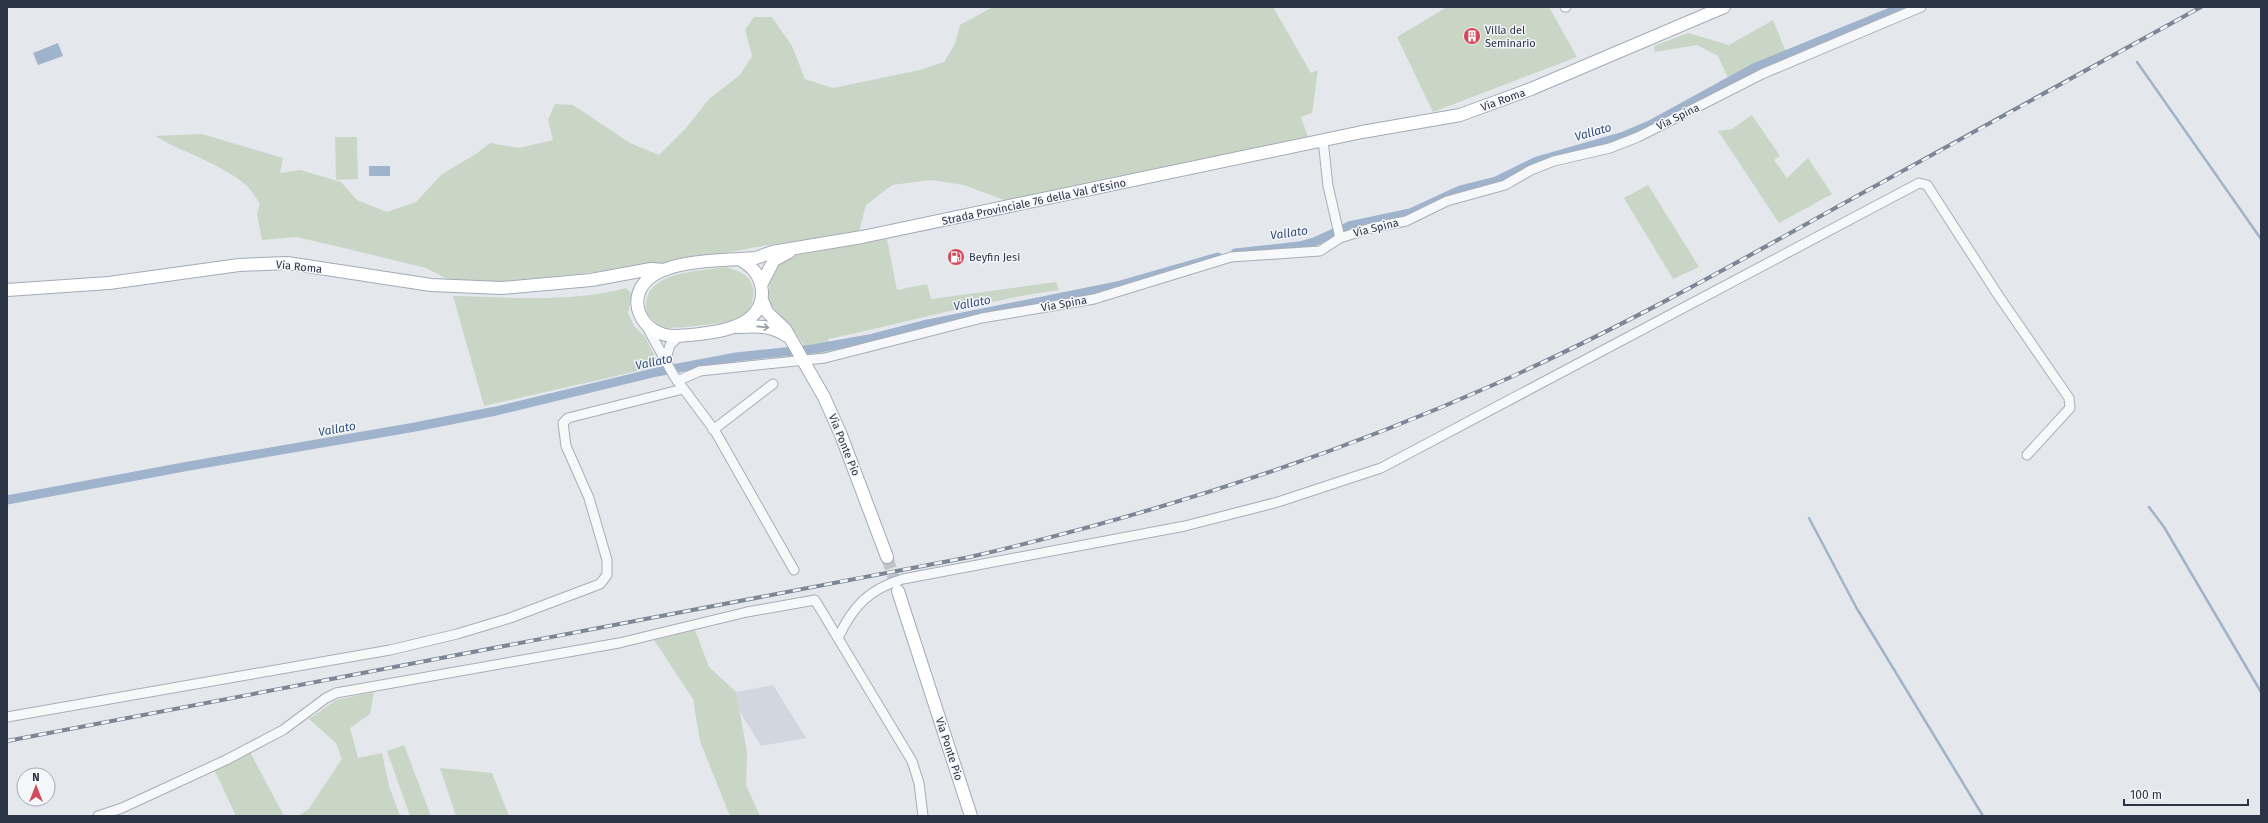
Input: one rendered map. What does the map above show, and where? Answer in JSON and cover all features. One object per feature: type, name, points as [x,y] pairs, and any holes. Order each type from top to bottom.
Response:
[{"type":"main road","name":"Via Roma","points":[[1270,152],[1323,140],[1460,115],[1531,89],[1724,7]]},
{"type":"main road","name":"Strada Provinciale 76 della Val d'Esino","points":[[591,280],[651,269],[664,270],[739,258],[756,258],[772,252],[862,237],[1270,152]]},
{"type":"main road","name":"Strada Provinciale 76 della Val d'Esino","points":[[761,285],[774,260],[797,248]]},
{"type":"main road","points":[[735,328],[756,313],[762,300],[761,285],[752,266],[739,258]]},
{"type":"main road","name":"Via Roma","points":[[7,290],[109,282],[239,265],[287,263],[431,285],[502,288],[591,280]]},
{"type":"main road","name":"Strada Provinciale 76 della Val d'Esino","points":[[640,292],[646,282],[664,270]]},
{"type":"main road","points":[[591,280],[629,281],[634,284],[640,292],[639,314],[647,327],[665,336],[679,336],[735,328],[767,327],[777,330],[791,340]]},
{"type":"main road","name":"Via Ponte Pio","points":[[762,300],[767,312],[778,322],[802,358],[841,435],[886,557]]},
{"type":"main road","name":"Via Ponte Pio","points":[[898,591],[971,816]]},
{"type":"street","name":"Via Spina","points":[[675,378],[700,370],[802,358],[825,358],[982,318],[1094,299],[1231,257],[1320,251],[1339,233],[1406,221],[1447,201],[1505,185],[1531,170],[1554,161],[1589,154],[1638,137],[1762,74],[1921,7]]},
{"type":"street","points":[[1323,140],[1328,186],[1339,233]]},
{"type":"street","points":[[838,638],[848,617],[867,596],[888,584],[903,579],[1185,526],[1278,502],[1381,468],[1919,183],[1927,185],[1998,295],[2068,398],[2070,408],[2027,455]]},
{"type":"street","points":[[647,327],[675,378],[714,430],[794,570]]},
{"type":"street","points":[[666,363],[670,345],[679,336]]},
{"type":"street","points":[[714,430],[773,384]]},
{"type":"street","points":[[7,717],[390,650],[457,634],[510,618],[600,584],[607,575],[607,560],[589,498],[566,446],[563,423],[568,418],[683,389]]},
{"type":"street","points":[[98,816],[122,808],[226,760],[283,730],[326,698],[345,691],[619,643],[747,612],[815,600],[912,761],[917,775],[923,816]]},
{"type":"shaded area","points":[[773,685],[806,738],[761,746],[739,710],[736,692]]},
{"type":"green space","points":[[993,7],[1273,7],[1311,73],[1318,70],[1312,113],[1301,117],[1308,137],[1009,202],[964,185],[931,180],[892,185],[866,205],[859,232],[768,245],[666,264],[515,281],[453,282],[426,268],[296,237],[262,240],[257,214],[260,204],[247,186],[213,164],[155,136],[202,134],[283,158],[280,173],[300,170],[341,182],[357,200],[387,212],[416,202],[442,174],[476,154],[490,143],[519,148],[553,140],[548,120],[555,104],[573,105],[630,143],[659,155],[686,128],[710,98],[740,75],[752,56],[745,30],[754,17],[772,17],[792,46],[805,79],[833,88],[920,70],[944,62],[955,44],[960,25]]},
{"type":"green space","points":[[1447,7],[1549,7],[1577,57],[1433,112],[1397,37]]},
{"type":"green space","points":[[1773,20],[1786,52],[1792,59],[1732,87],[1718,56],[1697,45],[1655,52],[1654,46],[1688,33],[1729,45]]},
{"type":"green space","points":[[1752,115],[1780,156],[1774,160],[1787,178],[1808,158],[1832,194],[1779,223],[1718,131],[1732,129]]},
{"type":"green space","points":[[335,137],[357,137],[358,179],[336,180]]},
{"type":"green space","points":[[1648,185],[1699,267],[1673,279],[1624,198]]},
{"type":"green space","points":[[887,239],[897,290],[927,284],[931,299],[1056,282],[1059,290],[972,306],[828,339],[832,353],[810,355],[791,326],[776,312],[768,301],[770,282],[775,266],[787,257]]},
{"type":"green space","points":[[725,267],[738,271],[746,276],[753,288],[751,306],[746,313],[738,319],[715,324],[668,328],[659,325],[647,314],[647,300],[651,289],[660,282],[672,276]]},
{"type":"green space","points":[[626,288],[632,294],[628,313],[634,326],[645,337],[660,366],[484,406],[453,296],[540,298],[584,296]]},
{"type":"green space","points":[[695,630],[709,667],[736,692],[747,752],[746,785],[760,816],[730,816],[700,741],[693,699],[654,640]]},
{"type":"green space","points":[[374,692],[370,714],[350,728],[358,758],[382,753],[389,786],[400,816],[297,816],[308,810],[342,759],[336,743],[309,719],[336,700]]},
{"type":"green space","points":[[404,745],[431,816],[410,816],[387,751]]},
{"type":"green space","points":[[250,752],[284,816],[236,816],[214,769]]},
{"type":"green space","points":[[440,768],[492,773],[509,816],[456,816]]},
{"type":"water","points":[[58,43],[63,56],[38,65],[33,53]]},
{"type":"water","points":[[369,166],[390,166],[390,176],[369,176]]},
{"type":"waterway","name":"Vallato","points":[[1235,253],[1299,246],[1314,242],[1349,226],[1410,213],[1460,190],[1496,181],[1537,161],[1624,136],[1650,125],[1754,68],[1903,7]]},
{"type":"waterway","points":[[2137,62],[2261,239]]},
{"type":"waterway","name":"Vallato","points":[[7,500],[189,466],[415,427],[496,411],[657,372],[736,357],[813,349],[869,339],[923,325],[1117,286],[1218,257]]},
{"type":"waterway","points":[[2149,507],[2164,527],[2261,692]]},
{"type":"waterway","points":[[1809,518],[1856,607],[1983,816]]},
{"type":"tunnel","points":[[887,557],[898,591]]},
{"type":"railway","points":[[7,741],[970,557],[1104,523],[1236,483],[1365,438],[1493,385],[1581,344],[1710,277],[2201,7]]},
{"type":"place","name":"Villa del Seminario","points":[[1472,36]]},
{"type":"place","name":"Beyfin Jesi","points":[[956,257]]}]
